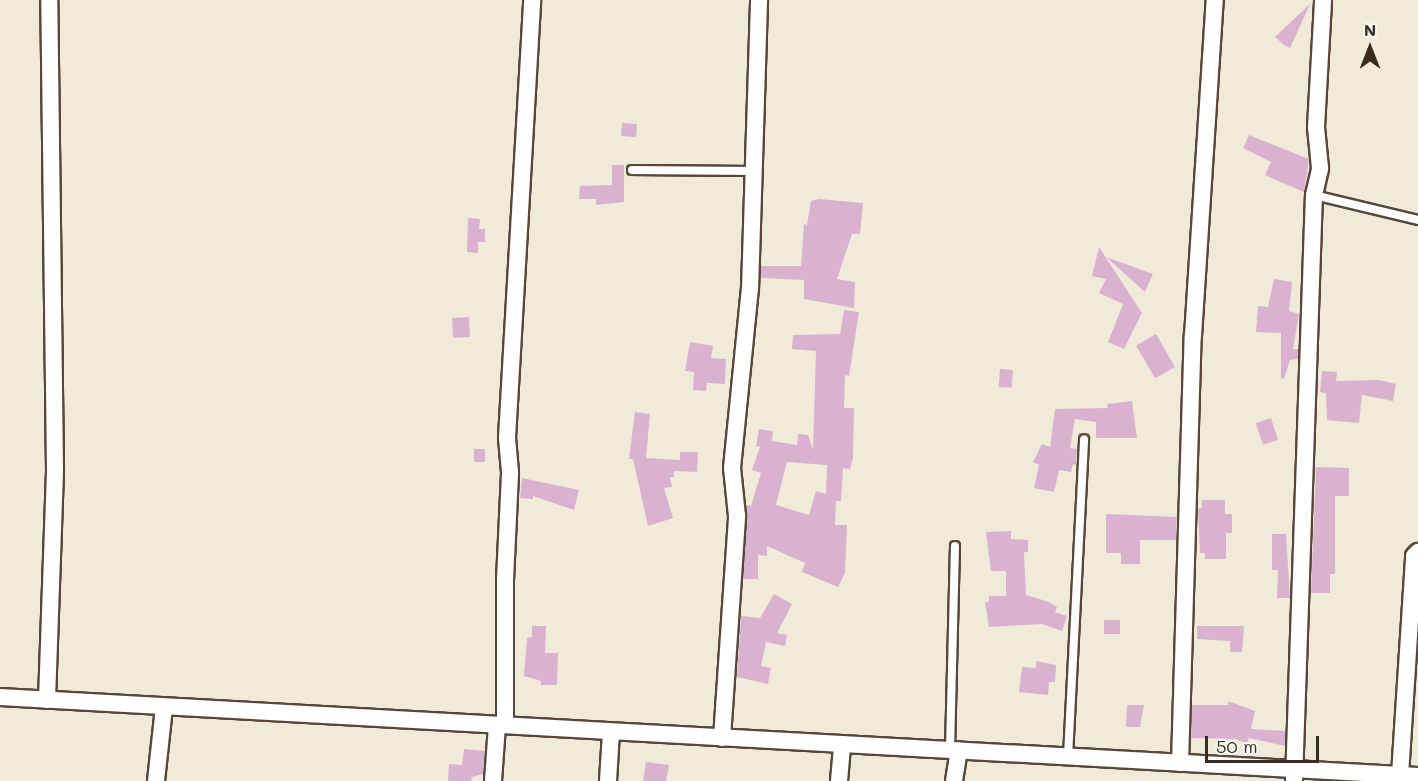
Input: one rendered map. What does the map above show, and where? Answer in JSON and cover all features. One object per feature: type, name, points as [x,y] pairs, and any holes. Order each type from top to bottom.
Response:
[{"type":"street","points":[[47,700],[55,469],[49,0]]},
{"type":"street","points":[[493,781],[501,725],[510,472],[507,438],[532,0]]},
{"type":"street","points":[[722,738],[737,516],[732,468],[750,289],[751,171],[759,0]]},
{"type":"street","points":[[1180,763],[1193,336],[1215,0]]},
{"type":"street","points":[[1295,775],[1314,195],[1320,168],[1316,127],[1323,0]]},
{"type":"street","points":[[0,697],[1180,763],[1295,775],[1407,777],[1414,556],[1418,552]]},
{"type":"street","points":[[156,781],[164,707]]},
{"type":"street","points":[[608,781],[611,732]]},
{"type":"street","points":[[839,781],[842,744]]},
{"type":"street","points":[[954,750],[954,781]]},
{"type":"lane","points":[[632,170],[751,171]]},
{"type":"lane","points":[[1314,195],[1418,220]]},
{"type":"lane","points":[[1068,757],[1084,439]]},
{"type":"lane","points":[[954,750],[955,546]]},
{"type":"building","points":[[1310,4],[1290,48],[1284,45],[1275,37]]},
{"type":"building","points":[[622,123],[637,124],[636,137],[621,136]]},
{"type":"building","points":[[1249,135],[1309,159],[1304,192],[1265,175],[1271,162],[1243,148]]},
{"type":"building","points":[[612,165],[624,165],[624,202],[596,205],[596,199],[579,199],[580,186],[612,185]]},
{"type":"building","points":[[819,199],[863,203],[860,234],[852,234],[837,279],[855,282],[854,308],[804,299],[804,280],[761,278],[761,266],[801,266],[804,224],[807,225],[811,201]]},
{"type":"building","points":[[468,218],[480,219],[479,229],[485,229],[485,242],[478,242],[478,253],[467,252]]},
{"type":"building","points":[[1099,247],[1142,313],[1124,349],[1108,342],[1123,304],[1099,293],[1106,279],[1092,276]]},
{"type":"building","points":[[1106,257],[1153,274],[1145,292]]},
{"type":"building","points":[[1274,279],[1292,282],[1289,311],[1299,314],[1293,349],[1298,349],[1298,359],[1290,360],[1284,379],[1281,378],[1281,333],[1256,332],[1258,306],[1268,307]]},
{"type":"building","points":[[844,310],[859,312],[849,376],[845,375],[844,408],[854,408],[853,458],[850,469],[843,468],[841,501],[836,501],[835,525],[847,525],[845,573],[838,587],[802,572],[805,563],[767,546],[767,556],[758,555],[758,579],[743,579],[746,505],[751,506],[761,473],[752,470],[760,447],[756,446],[759,429],[773,431],[772,441],[797,445],[798,434],[808,435],[813,449],[816,351],[792,349],[793,335],[840,334]],"holes":[[[787,462],[827,465],[826,494],[816,491],[809,515],[776,505]]]},
{"type":"building","points":[[469,317],[470,337],[453,338],[452,318]]},
{"type":"building","points":[[1156,334],[1175,367],[1155,378],[1136,346]]},
{"type":"building","points":[[690,342],[713,346],[711,358],[726,359],[725,384],[707,383],[706,391],[693,390],[694,372],[685,371]]},
{"type":"building","points":[[1000,369],[1013,370],[1012,388],[999,387]]},
{"type":"building","points":[[1322,371],[1337,372],[1336,381],[1379,380],[1396,384],[1393,401],[1362,395],[1359,423],[1327,420],[1326,393],[1320,392]]},
{"type":"building","points":[[1132,401],[1137,438],[1096,438],[1096,422],[1075,419],[1070,448],[1077,449],[1076,465],[1073,464],[1071,472],[1059,470],[1054,492],[1034,488],[1039,465],[1033,462],[1042,444],[1050,447],[1055,409],[1108,408],[1107,404]]},
{"type":"building","points":[[635,412],[650,414],[646,458],[680,460],[680,452],[698,452],[697,472],[674,471],[674,477],[670,477],[672,487],[664,488],[673,518],[648,526],[633,459],[629,459]]},
{"type":"building","points":[[1271,418],[1278,440],[1263,445],[1256,423]]},
{"type":"building","points":[[474,449],[485,449],[485,462],[474,462]]},
{"type":"building","points":[[1316,467],[1349,468],[1349,496],[1335,496],[1335,574],[1330,574],[1330,593],[1311,593]]},
{"type":"building","points":[[522,478],[579,490],[574,510],[533,496],[533,499],[520,498]]},
{"type":"building","points":[[1202,500],[1225,500],[1225,514],[1232,514],[1232,533],[1226,533],[1226,559],[1205,559],[1205,553],[1200,553],[1198,509],[1202,508]]},
{"type":"building","points":[[1106,514],[1177,517],[1176,540],[1140,540],[1140,564],[1121,564],[1121,553],[1106,553]]},
{"type":"building","points":[[1011,531],[1011,539],[1028,540],[1028,552],[1024,552],[1026,595],[1049,602],[1057,607],[1055,612],[1067,616],[1062,631],[1042,624],[989,627],[985,602],[989,602],[989,596],[1006,596],[1006,571],[991,571],[986,532]]},
{"type":"building","points":[[1272,534],[1286,534],[1290,598],[1277,598],[1278,570],[1272,570]]},
{"type":"building","points":[[774,594],[792,604],[777,633],[787,635],[785,646],[766,642],[761,666],[771,668],[768,684],[737,677],[741,616],[760,618]]},
{"type":"building","points":[[1104,620],[1120,620],[1120,634],[1104,634]]},
{"type":"building","points":[[532,626],[546,626],[545,653],[558,653],[557,685],[541,685],[541,681],[524,676],[527,638],[532,637]]},
{"type":"building","points":[[1197,626],[1244,626],[1242,652],[1230,652],[1230,641],[1197,639]]},
{"type":"building","points":[[1036,661],[1056,665],[1055,682],[1049,682],[1048,695],[1019,692],[1022,667],[1036,668]]},
{"type":"building","points":[[1228,701],[1255,711],[1251,729],[1285,731],[1285,746],[1249,738],[1247,744],[1236,739],[1191,738],[1192,705],[1228,705]]},
{"type":"building","points":[[1127,705],[1144,705],[1140,727],[1126,727]]},
{"type":"building","points":[[464,749],[485,751],[483,774],[472,777],[471,781],[448,781],[449,764],[462,765]]},
{"type":"building","points":[[646,762],[669,765],[666,781],[643,781]]}]
